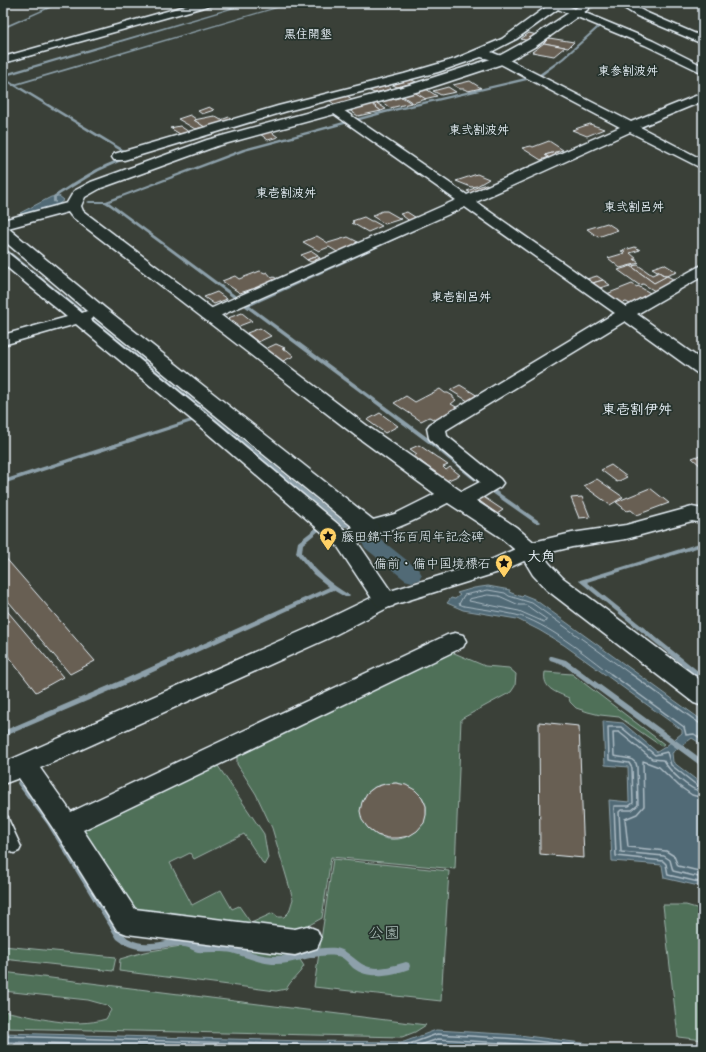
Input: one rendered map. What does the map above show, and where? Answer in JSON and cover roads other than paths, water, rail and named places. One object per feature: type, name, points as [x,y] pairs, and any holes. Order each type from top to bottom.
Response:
[{"type":"street","points":[[3,60],[207,3]]},
{"type":"street","points":[[621,3],[641,14],[703,41]]},
{"type":"street","points":[[3,225],[73,206],[79,194],[202,137],[316,106],[418,87],[488,55],[554,4],[580,11],[703,70]]},
{"type":"street","points":[[126,155],[202,137],[316,106],[430,69],[532,44],[580,11]]},
{"type":"street","points":[[488,55],[536,78],[703,165]]},
{"type":"street","points":[[209,315],[469,204],[703,97]]},
{"type":"street","points":[[316,106],[351,121],[703,369]]},
{"type":"street","points":[[73,206],[76,213],[363,432],[455,497],[508,532],[529,550],[541,569],[555,584],[703,696]]},
{"type":"street","points":[[3,232],[84,316],[331,530],[385,600]]},
{"type":"street","points":[[3,256],[369,528]]},
{"type":"street","points":[[331,530],[369,528],[402,519],[493,483],[438,438],[436,428],[628,316],[703,270]]},
{"type":"street","points":[[3,340],[84,316]]},
{"type":"street","points":[[308,939],[295,942],[127,922],[66,826],[13,769],[321,632],[354,614],[385,600],[489,568],[529,550],[572,540],[626,532],[699,511]]},
{"type":"street","points":[[66,826],[455,641]]},
{"type":"lane","points":[[3,821],[14,847]]},
{"type":"water","points":[[59,196],[64,200],[55,207],[24,216],[20,213],[51,197]]},
{"type":"water","points":[[488,586],[510,590],[509,592],[522,597],[524,595],[534,599],[703,721],[703,745],[692,738],[672,753],[673,762],[703,785],[703,887],[664,878],[662,865],[612,861],[609,800],[629,802],[628,767],[605,765],[603,721],[623,723],[657,752],[682,733],[682,730],[564,645],[539,630],[517,619],[463,610],[447,603],[451,598],[455,599],[460,595],[457,593]]},
{"type":"water","points":[[436,1030],[519,1035],[590,1044],[594,1049],[3,1049],[3,1033],[404,1042]]},
{"type":"waterway","points":[[3,28],[60,3]]},
{"type":"waterway","points":[[205,6],[215,3]]},
{"type":"waterway","points":[[14,85],[3,78],[5,75],[251,3]]},
{"type":"waterway","points":[[14,85],[293,3]]},
{"type":"waterway","points":[[506,44],[517,39],[556,11]]},
{"type":"waterway","points":[[106,202],[244,150],[385,112],[539,76],[563,58],[600,26]]},
{"type":"waterway","points":[[3,64],[112,32]]},
{"type":"waterway","points":[[14,85],[130,155]]},
{"type":"waterway","points":[[634,130],[671,114]]},
{"type":"waterway","points":[[55,202],[54,197],[80,180],[107,165],[126,158]]},
{"type":"waterway","points":[[89,202],[106,202]]},
{"type":"waterway","points":[[106,202],[247,306]]},
{"type":"waterway","points":[[247,306],[413,230]]},
{"type":"waterway","points":[[3,247],[346,526]]},
{"type":"waterway","points":[[247,306],[429,441],[473,477],[537,522]]},
{"type":"waterway","points":[[3,482],[190,421]]},
{"type":"waterway","points":[[323,525],[300,543],[299,553],[320,578],[347,596]]},
{"type":"waterway","points":[[372,543],[412,575]]},
{"type":"waterway","points":[[703,544],[582,581],[703,678]]},
{"type":"waterway","points":[[3,734],[129,680],[333,588]]},
{"type":"waterway","points":[[552,658],[564,662],[703,764]]},
{"type":"waterway","points":[[3,760],[5,764]]},
{"type":"waterway","points":[[20,783],[49,822],[120,936],[127,942],[142,946],[185,943],[198,948],[220,948],[233,950],[269,960],[336,952],[346,956],[359,967],[376,972],[406,966]]},
{"type":"tunnel","points":[[583,8],[591,3]]},
{"type":"place","name":"藤田錦干拓百周年記念碑","points":[[328,551]]},
{"type":"place","name":"備前・備中国境標石","points":[[504,578]]},
{"type":"district","name":"黒住開墾","points":[[308,34]]},
{"type":"district","name":"東参割波舛","points":[[628,71]]},
{"type":"district","name":"東弐割波舛","points":[[479,130]]},
{"type":"district","name":"東壱割波舛","points":[[286,193]]},
{"type":"district","name":"東弐割呂舛","points":[[634,207]]},
{"type":"district","name":"東壱割呂舛","points":[[461,297]]},
{"type":"district","name":"東壱割伊舛","points":[[637,409]]},
{"type":"district","name":"大角","points":[[541,556]]},
{"type":"park label","name":"公園","points":[[384,932]]}]
